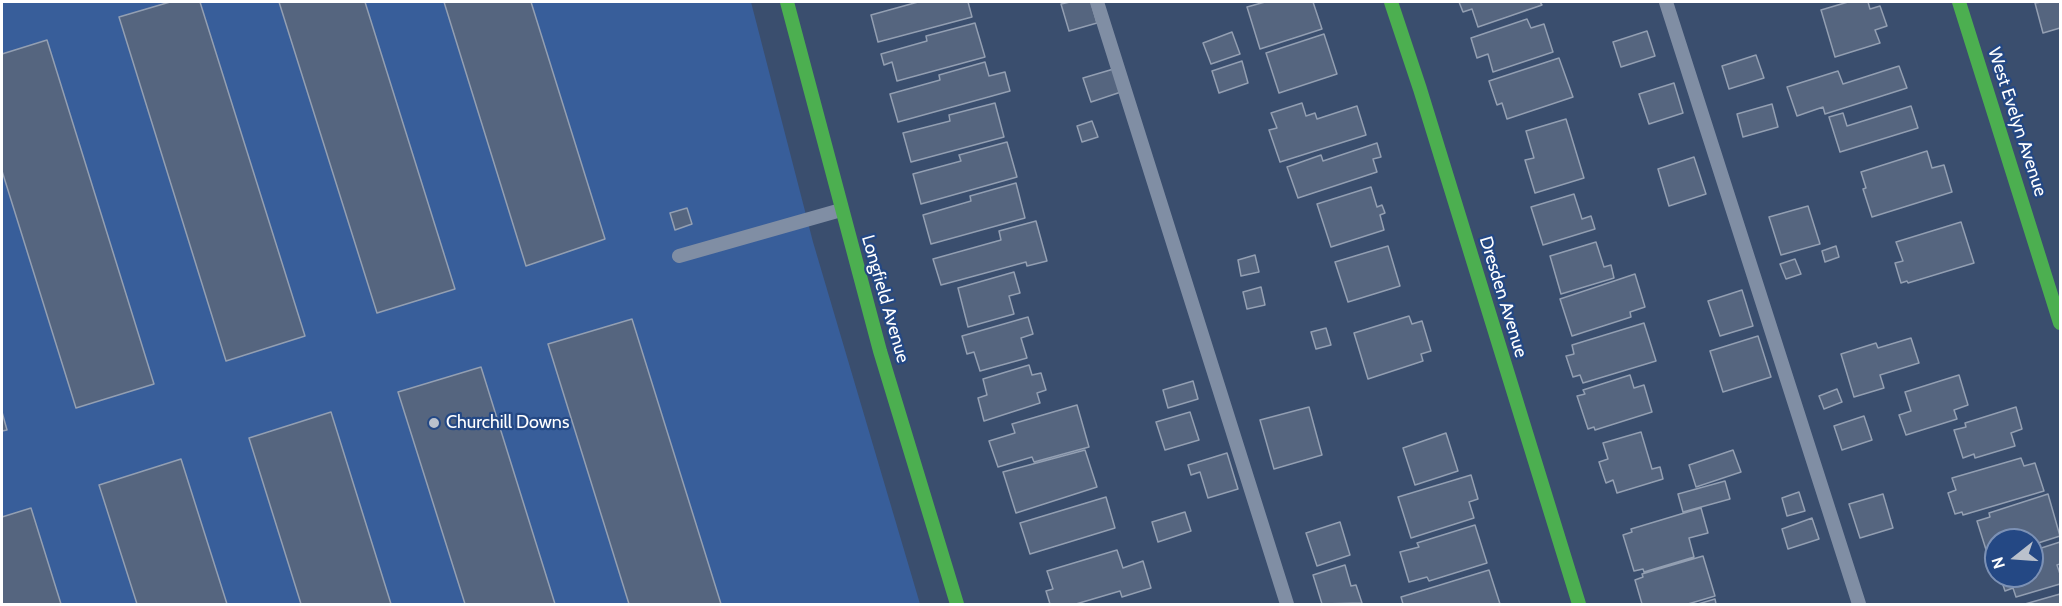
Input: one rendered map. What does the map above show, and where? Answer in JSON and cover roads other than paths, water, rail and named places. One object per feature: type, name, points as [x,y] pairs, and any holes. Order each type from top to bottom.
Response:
[{"type":"street","name":"Longfield Avenue","points":[[787,2],[880,351],[957,604]]},
{"type":"street","name":"Dresden Avenue","points":[[1391,2],[1579,604]]},
{"type":"street","name":"West Evelyn Avenue","points":[[1959,2],[2061,323]]},
{"type":"lane","points":[[1097,2],[1287,604]]},
{"type":"lane","points":[[1666,2],[1860,604]]},
{"type":"lane","points":[[679,256],[841,210]]},
{"type":"place","name":"Churchill Downs","points":[[434,423]]}]
